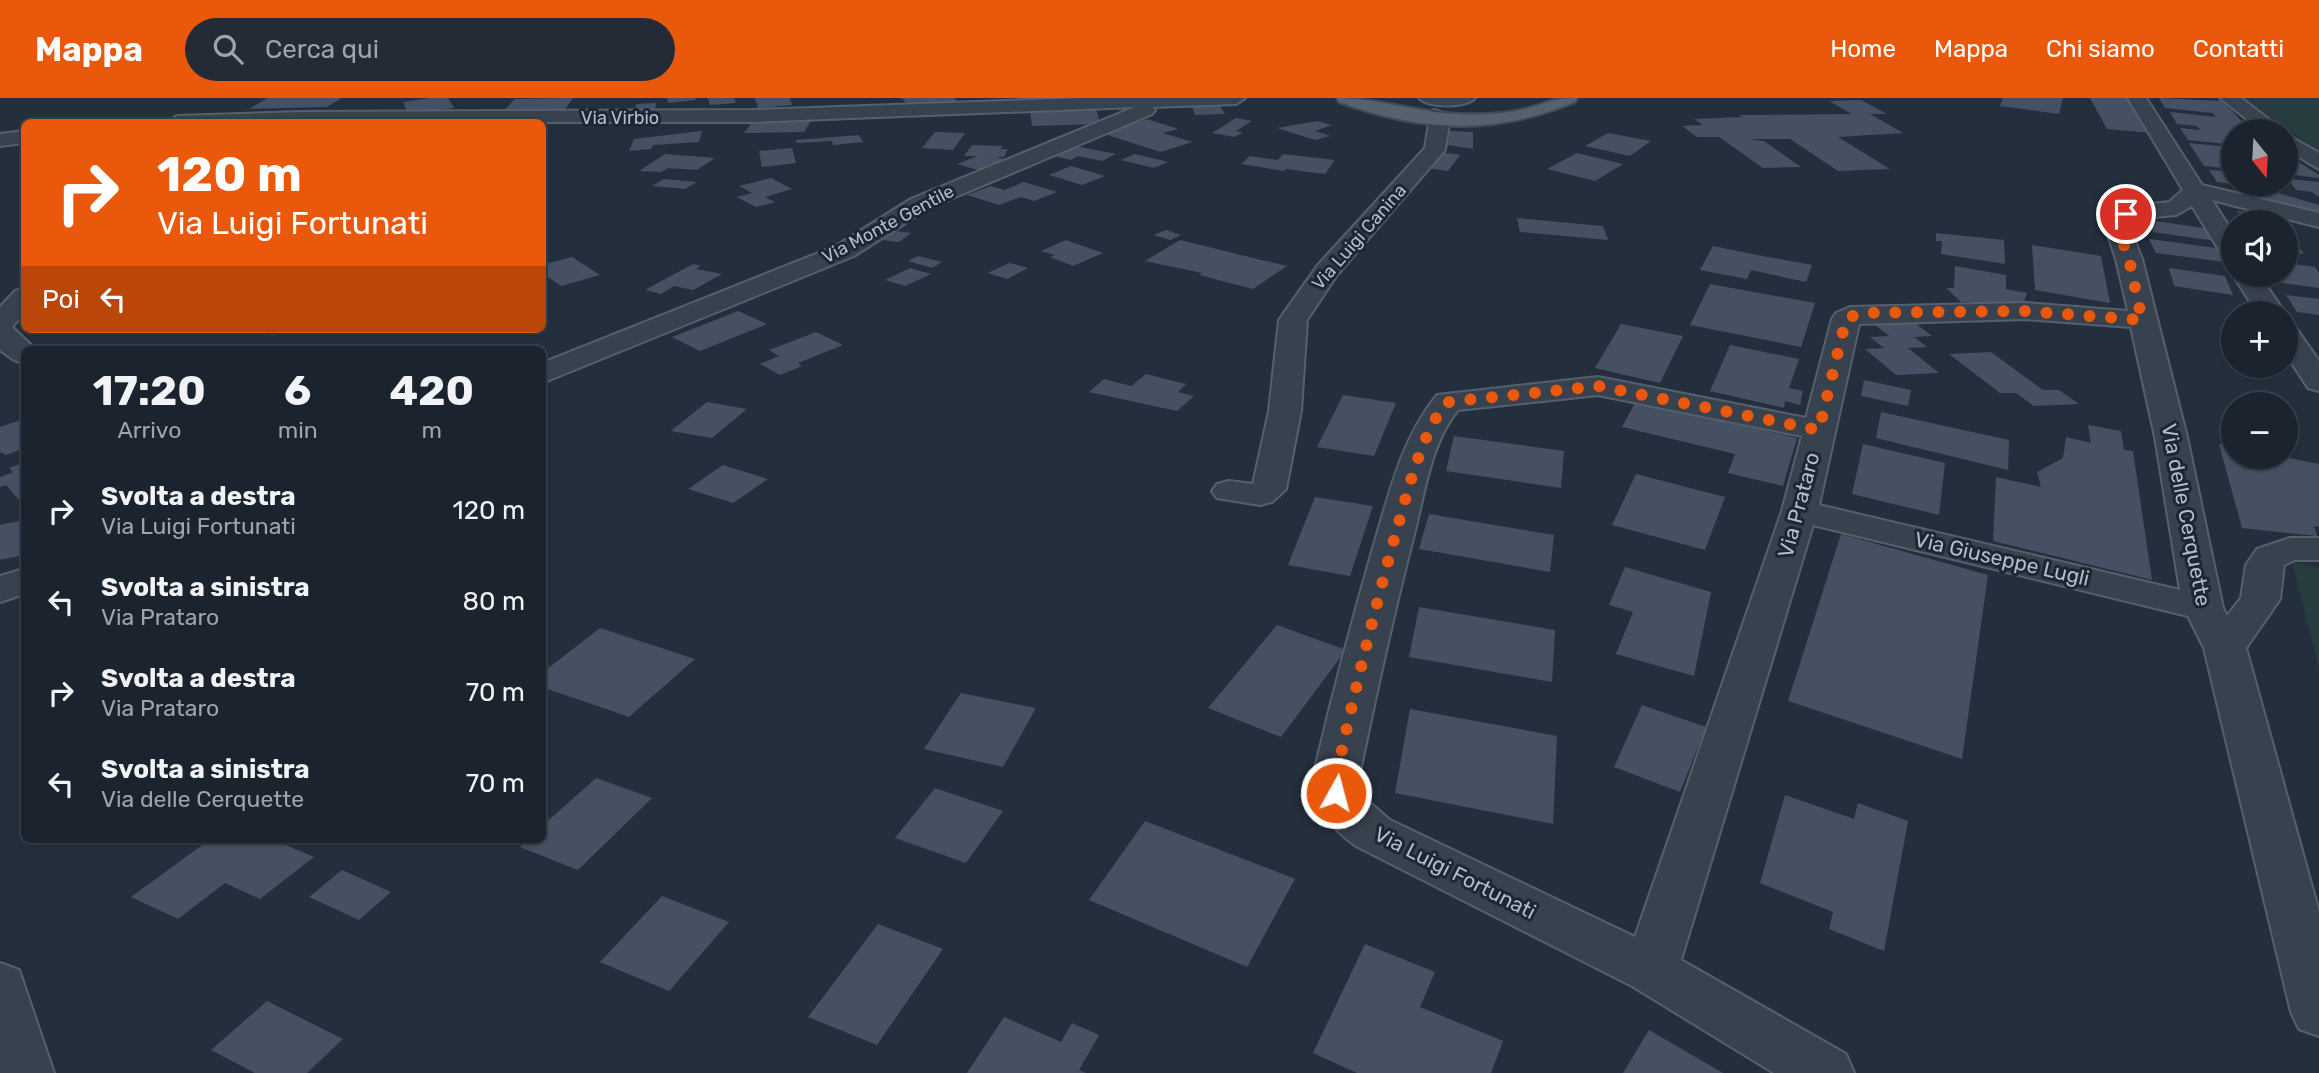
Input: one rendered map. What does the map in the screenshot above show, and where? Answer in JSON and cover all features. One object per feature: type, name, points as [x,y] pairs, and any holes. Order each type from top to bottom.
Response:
[{"type":"main road","points":[[1347,98],[1388,111],[1431,107],[1510,117],[1536,111],[1568,98]]},
{"type":"street","name":"Via Virbio","points":[[269,119],[742,116],[1094,101],[1155,103],[1236,98]]},
{"type":"street","points":[[1431,107],[1466,98]]},
{"type":"street","points":[[2137,98],[2221,233]]},
{"type":"street","points":[[2229,98],[2258,119]]},
{"type":"street","name":"Via Monte Gentile","points":[[546,372],[845,251],[919,204],[1078,140],[1138,114],[1155,103]]},
{"type":"street","name":"Via Luigi Canina","points":[[1229,491],[1260,495],[1269,489],[1285,411],[1293,320],[1327,270],[1407,183],[1418,165],[1435,150],[1439,123],[1431,107]]},
{"type":"street","points":[[0,140],[21,137]]},
{"type":"street","points":[[2298,148],[2319,163]]},
{"type":"street","points":[[2196,191],[2232,197],[2319,220]]},
{"type":"street","name":"Via delle Cerquette","points":[[2196,191],[2176,208],[2126,214],[2116,223],[2129,259],[2214,628],[2319,1013]]},
{"type":"street","points":[[0,324],[21,300]]},
{"type":"street","name":"Via Prataro","points":[[1651,970],[1800,511],[1846,319],[1860,313],[2025,311],[2142,320]]},
{"type":"street","points":[[0,331],[21,351]]},
{"type":"street","points":[[2298,351],[2319,382]]},
{"type":"street","name":"Via Luigi Fortunati","points":[[1651,970],[1373,833],[1355,820],[1336,793],[1336,777],[1367,635],[1411,478],[1439,411],[1448,402],[1598,386],[1819,430]]},
{"type":"street","name":"Via Giuseppe Lugli","points":[[1800,511],[2214,628]]},
{"type":"street","points":[[2214,628],[2260,599],[2265,565],[2270,557],[2290,549],[2319,549]]},
{"type":"street","points":[[0,590],[21,581]]},
{"type":"street","points":[[1651,970],[1825,1073]]},
{"type":"street","points":[[0,988],[25,1073]]},
{"type":"green space","points":[[2244,98],[2319,98],[2319,152],[2298,137],[2298,119],[2273,119]]},
{"type":"green space","points":[[2292,562],[2319,568],[2319,669]]},
{"type":"building","points":[[268,98],[342,98],[327,107],[249,109]]},
{"type":"building","points":[[448,98],[454,108],[408,114],[403,102]]},
{"type":"building","points":[[573,98],[563,112],[501,114],[515,99]]},
{"type":"building","points":[[667,98],[695,98],[696,100],[668,103]]},
{"type":"building","points":[[708,98],[734,98],[736,103],[710,105]]},
{"type":"building","points":[[755,98],[790,98],[792,105],[758,108]]},
{"type":"building","points":[[902,98],[954,98],[958,102],[910,108]]},
{"type":"building","points":[[2003,98],[2063,98],[2059,114],[2000,106]]},
{"type":"building","points":[[2090,98],[2130,98],[2152,133],[2107,129]]},
{"type":"building","points":[[2159,98],[2221,101],[2240,119],[2221,119],[2221,143],[2188,140],[2180,128],[2200,130],[2197,126],[2177,124],[2170,112],[2216,117],[2213,113],[2165,108]]},
{"type":"building","points":[[1861,100],[1887,114],[1870,114],[1903,133],[1838,137],[1890,169],[1838,171],[1790,139],[1747,139],[1764,141],[1801,167],[1763,168],[1719,137],[1697,137],[1682,126],[1703,125],[1694,119],[1743,117],[1739,115],[1852,114],[1829,101]]},
{"type":"building","points":[[656,103],[655,113],[635,115],[636,104]]},
{"type":"building","points":[[1192,106],[1220,106],[1225,114],[1195,115]]},
{"type":"building","points":[[1096,108],[1100,124],[1032,126],[1030,110]]},
{"type":"building","points":[[1236,118],[1252,121],[1236,131],[1243,132],[1235,137],[1212,133]]},
{"type":"building","points":[[812,119],[804,132],[744,133],[754,120]]},
{"type":"building","points":[[1147,119],[1178,129],[1163,133],[1192,142],[1161,152],[1101,133]]},
{"type":"building","points":[[1317,121],[1332,125],[1315,131],[1330,136],[1315,140],[1277,128]]},
{"type":"building","points":[[702,131],[699,142],[653,145],[651,149],[629,151],[634,139]]},
{"type":"building","points":[[1449,131],[1473,132],[1473,149],[1448,145]]},
{"type":"building","points":[[935,132],[965,133],[953,150],[922,148]]},
{"type":"building","points":[[1608,133],[1651,141],[1630,156],[1585,146]]},
{"type":"building","points":[[859,135],[863,142],[833,145],[832,141],[797,143],[796,140]]},
{"type":"building","points":[[2189,143],[2221,146],[2221,168],[2204,166]]},
{"type":"building","points":[[972,145],[1003,146],[1000,149],[1008,149],[1004,157],[995,157],[1005,159],[978,170],[957,164],[978,156],[964,156]]},
{"type":"building","points":[[1075,146],[1116,154],[1102,161],[1078,156],[1071,160],[1054,156]]},
{"type":"building","points":[[792,148],[796,163],[762,167],[759,151]]},
{"type":"building","points":[[1440,152],[1460,155],[1448,171],[1427,168]]},
{"type":"building","points":[[1577,153],[1623,164],[1595,181],[1547,169]]},
{"type":"building","points":[[665,154],[715,158],[697,170],[668,168],[661,172],[639,171]]},
{"type":"building","points":[[1135,154],[1168,162],[1154,168],[1121,160]]},
{"type":"building","points":[[1283,154],[1335,160],[1325,174],[1242,164],[1249,156],[1278,160]]},
{"type":"building","points":[[2298,162],[2319,175],[2319,178],[2298,175]]},
{"type":"building","points":[[1071,166],[1105,176],[1082,185],[1049,175]]},
{"type":"building","points":[[2209,170],[2221,171],[2221,182],[2217,182]]},
{"type":"building","points":[[771,178],[792,189],[765,197],[775,202],[756,207],[737,197],[752,193],[739,186]]},
{"type":"building","points":[[664,179],[697,182],[685,189],[652,186]]},
{"type":"building","points":[[2298,180],[2319,182],[2319,197],[2312,192],[2298,190]]},
{"type":"building","points":[[1024,182],[1057,192],[1034,201],[1021,197],[999,205],[967,195],[991,186],[1004,190]]},
{"type":"building","points":[[2249,196],[2289,196],[2319,205],[2319,216]]},
{"type":"building","points":[[1517,218],[1603,226],[1608,240],[1520,232]]},
{"type":"building","points":[[2148,220],[2210,229],[2216,241],[2153,232]]},
{"type":"building","points":[[1166,230],[1181,235],[1170,240],[1154,235]]},
{"type":"building","points":[[895,231],[911,233],[899,242],[883,240]]},
{"type":"building","points":[[1936,233],[2004,240],[2005,264],[1941,254],[1942,241],[1936,241]]},
{"type":"building","points":[[2149,239],[2216,248],[2221,261],[2156,253]]},
{"type":"building","points":[[1066,240],[1103,253],[1073,266],[1050,257],[1055,255],[1041,251]]},
{"type":"building","points":[[1180,240],[1287,266],[1253,289],[1199,275],[1202,273],[1145,261]]},
{"type":"building","points":[[2032,245],[2101,256],[2110,303],[2035,290]]},
{"type":"building","points":[[1713,246],[1812,265],[1806,282],[1751,270],[1747,279],[1700,270]]},
{"type":"building","points":[[918,256],[942,262],[932,268],[908,261]]},
{"type":"building","points":[[572,257],[600,275],[561,286],[546,276],[546,264]]},
{"type":"building","points":[[1009,263],[1028,268],[1007,279],[988,273]]},
{"type":"building","points":[[693,264],[701,266],[696,269],[722,274],[693,290],[674,286],[661,294],[645,290]]},
{"type":"building","points":[[2298,265],[2315,267],[2319,273],[2319,288],[2298,285]]},
{"type":"building","points":[[1955,266],[2006,275],[2006,289],[2027,293],[2024,302],[1961,302],[1946,288],[1954,288]]},
{"type":"building","points":[[910,268],[931,274],[905,286],[885,280]]},
{"type":"building","points":[[2169,268],[2221,275],[2221,287],[2230,287],[2233,295],[2174,286]]},
{"type":"building","points":[[1710,284],[1815,303],[1801,347],[1690,325]]},
{"type":"building","points":[[2286,295],[2319,299],[2319,315],[2298,312],[2298,301],[2290,301]]},
{"type":"building","points":[[738,311],[767,324],[700,351],[672,337]]},
{"type":"building","points":[[1915,323],[1932,336],[1914,337],[1927,347],[1908,348],[1939,373],[1896,375],[1865,349],[1884,348],[1870,337],[1889,336],[1875,325]]},
{"type":"building","points":[[1621,324],[1683,336],[1660,383],[1595,368]]},
{"type":"building","points":[[816,332],[843,345],[798,363],[802,366],[780,375],[760,364],[779,356],[769,350]]},
{"type":"building","points":[[1730,345],[1799,359],[1789,388],[1803,391],[1800,405],[1785,401],[1784,408],[1710,391]]},
{"type":"building","points":[[1991,352],[2043,390],[2059,390],[2079,404],[2034,406],[2016,393],[2000,393],[1949,354]]},
{"type":"building","points":[[1146,374],[1186,384],[1178,392],[1194,396],[1177,411],[1089,392],[1104,379],[1131,386]]},
{"type":"building","points":[[1864,380],[1911,390],[1908,406],[1861,396]]},
{"type":"building","points":[[1343,395],[1396,403],[1374,456],[1317,447]]},
{"type":"building","points":[[1636,401],[1797,438],[1783,486],[1728,473],[1735,454],[1622,427]]},
{"type":"building","points":[[707,402],[747,409],[712,438],[671,431]]},
{"type":"building","points":[[1881,412],[2009,440],[2008,470],[1876,438]]},
{"type":"building","points":[[21,420],[21,449],[6,455],[0,452],[0,427]]},
{"type":"building","points":[[2088,425],[2121,431],[2124,450],[2133,451],[2152,580],[1993,541],[1996,477],[2041,487],[2037,472],[2063,458],[2066,437],[2091,443]]},
{"type":"building","points":[[1454,436],[1564,451],[1561,488],[1446,471]]},
{"type":"building","points":[[1863,444],[1945,463],[1939,515],[1852,494]]},
{"type":"building","points":[[2298,460],[2319,464],[2319,527],[2314,526],[2317,536],[2242,528],[2226,469],[2298,469]]},
{"type":"building","points":[[21,464],[19,500],[6,485],[0,487],[0,477],[13,472],[9,468]]},
{"type":"building","points":[[723,465],[768,479],[733,503],[688,489]]},
{"type":"building","points":[[1636,474],[1725,497],[1705,550],[1612,525]]},
{"type":"building","points":[[1315,497],[1373,506],[1350,576],[1288,565]]},
{"type":"building","points":[[1429,514],[1554,535],[1550,572],[1419,549]]},
{"type":"building","points":[[21,521],[21,556],[0,560],[0,525]]},
{"type":"building","points":[[1841,534],[1988,575],[1962,759],[1788,701]]},
{"type":"building","points":[[1625,567],[1711,592],[1694,676],[1616,654],[1633,612],[1609,605]]},
{"type":"building","points":[[1419,607],[1555,630],[1552,682],[1409,657]]},
{"type":"building","points":[[1277,625],[1346,650],[1281,737],[1208,708]]},
{"type":"building","points":[[600,628],[695,659],[629,717],[546,688],[546,670]]},
{"type":"building","points":[[961,693],[1036,708],[1003,767],[924,749]]},
{"type":"building","points":[[1642,705],[1706,727],[1680,792],[1614,767]]},
{"type":"building","points":[[1410,709],[1557,736],[1553,824],[1395,793]]},
{"type":"building","points":[[596,778],[652,798],[578,870],[520,847],[525,843],[546,843],[546,822]]},
{"type":"building","points":[[935,788],[1003,811],[966,863],[895,838]]},
{"type":"building","points":[[1785,795],[1854,819],[1858,803],[1908,821],[1884,951],[1829,929],[1833,912],[1760,883]]},
{"type":"building","points":[[1145,821],[1295,879],[1247,967],[1089,900]]},
{"type":"building","points":[[205,843],[281,843],[314,857],[260,899],[225,883],[178,919],[131,897]]},
{"type":"building","points":[[342,870],[391,892],[359,920],[309,897]]},
{"type":"building","points":[[662,896],[729,922],[669,991],[600,962]]},
{"type":"building","points":[[878,924],[943,949],[877,1045],[808,1017]]},
{"type":"building","points":[[1365,944],[1435,972],[1420,1007],[1503,1041],[1491,1073],[1357,1073],[1313,1053]]},
{"type":"building","points":[[267,1001],[343,1039],[307,1073],[255,1073],[211,1050]]},
{"type":"building","points":[[1004,1017],[1061,1042],[1072,1023],[1099,1035],[1079,1070],[1086,1073],[967,1073]]},
{"type":"building","points":[[1649,1030],[1723,1073],[1623,1073]]},
{"type":"route","points":[[1336,793],[1336,777],[1367,635],[1411,478],[1439,411],[1448,402],[1598,386],[1819,430],[1846,319],[1860,313],[2025,311],[2142,320],[2129,259],[2116,223],[2126,214]]}]
